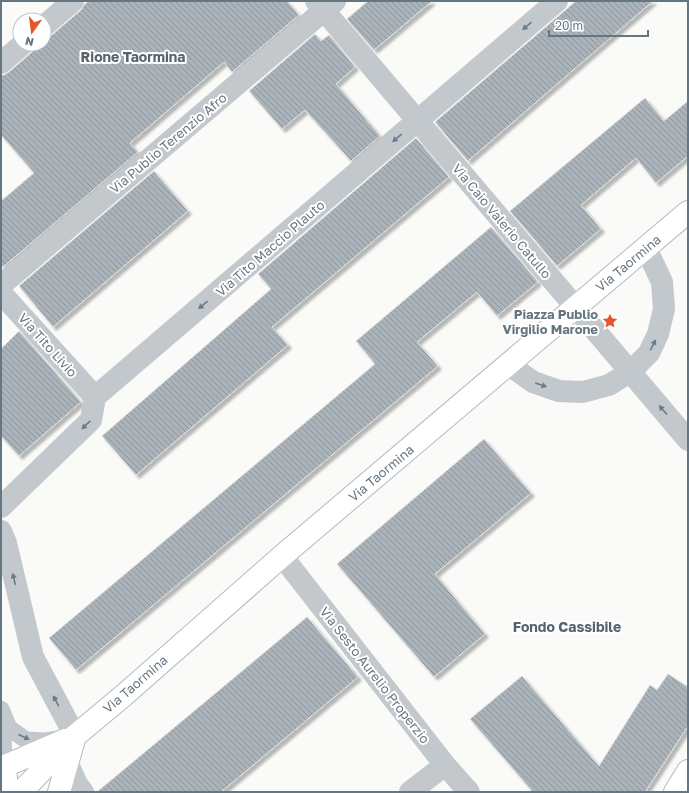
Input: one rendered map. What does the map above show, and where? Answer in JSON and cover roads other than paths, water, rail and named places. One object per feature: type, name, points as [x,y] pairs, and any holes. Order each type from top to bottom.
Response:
[{"type":"main road","name":"Via Taormina","points":[[75,736],[123,696],[282,556],[688,212]]},
{"type":"main road","points":[[59,792],[75,736]]},
{"type":"main road","points":[[7,792],[3,768],[75,736]]},
{"type":"main road","points":[[21,792],[75,736]]},
{"type":"main road","points":[[675,792],[688,771]]},
{"type":"street","points":[[52,19],[73,1]]},
{"type":"street","name":"Via Tito Maccio Plauto","points":[[95,397],[557,1]]},
{"type":"street","name":"Via Caio Valerio Catullo","points":[[325,4],[417,121],[688,440]]},
{"type":"street","name":"Via Publio Terenzio Afro","points":[[1,285],[325,4]]},
{"type":"street","points":[[1,63],[14,52]]},
{"type":"street","points":[[508,364],[534,382],[559,391],[583,392],[609,385],[630,372],[649,353],[658,334],[664,309],[662,282],[646,248]]},
{"type":"street","name":"Via Tito Livio","points":[[1,293],[95,397]]},
{"type":"street","points":[[1,507],[91,420],[95,397]]},
{"type":"street","points":[[1,531],[6,543],[33,657],[75,736]]},
{"type":"street","name":"Via Sesto Aurelio Properzio","points":[[282,556],[445,765],[468,792]]},
{"type":"street","points":[[67,762],[77,784],[83,792]]},
{"type":"street","points":[[410,792],[445,765]]},
{"type":"lane","points":[[1,709],[9,728],[26,740],[46,741],[75,736]]},
{"type":"lane","points":[[1,715],[3,768]]},
{"type":"place","name":"Piazza Publio Virgilio Marone","points":[[610,321]]},
{"type":"district","name":"Rione Taormina","points":[[133,56]]},
{"type":"district","name":"Fondo Cassibile","points":[[567,626]]}]
